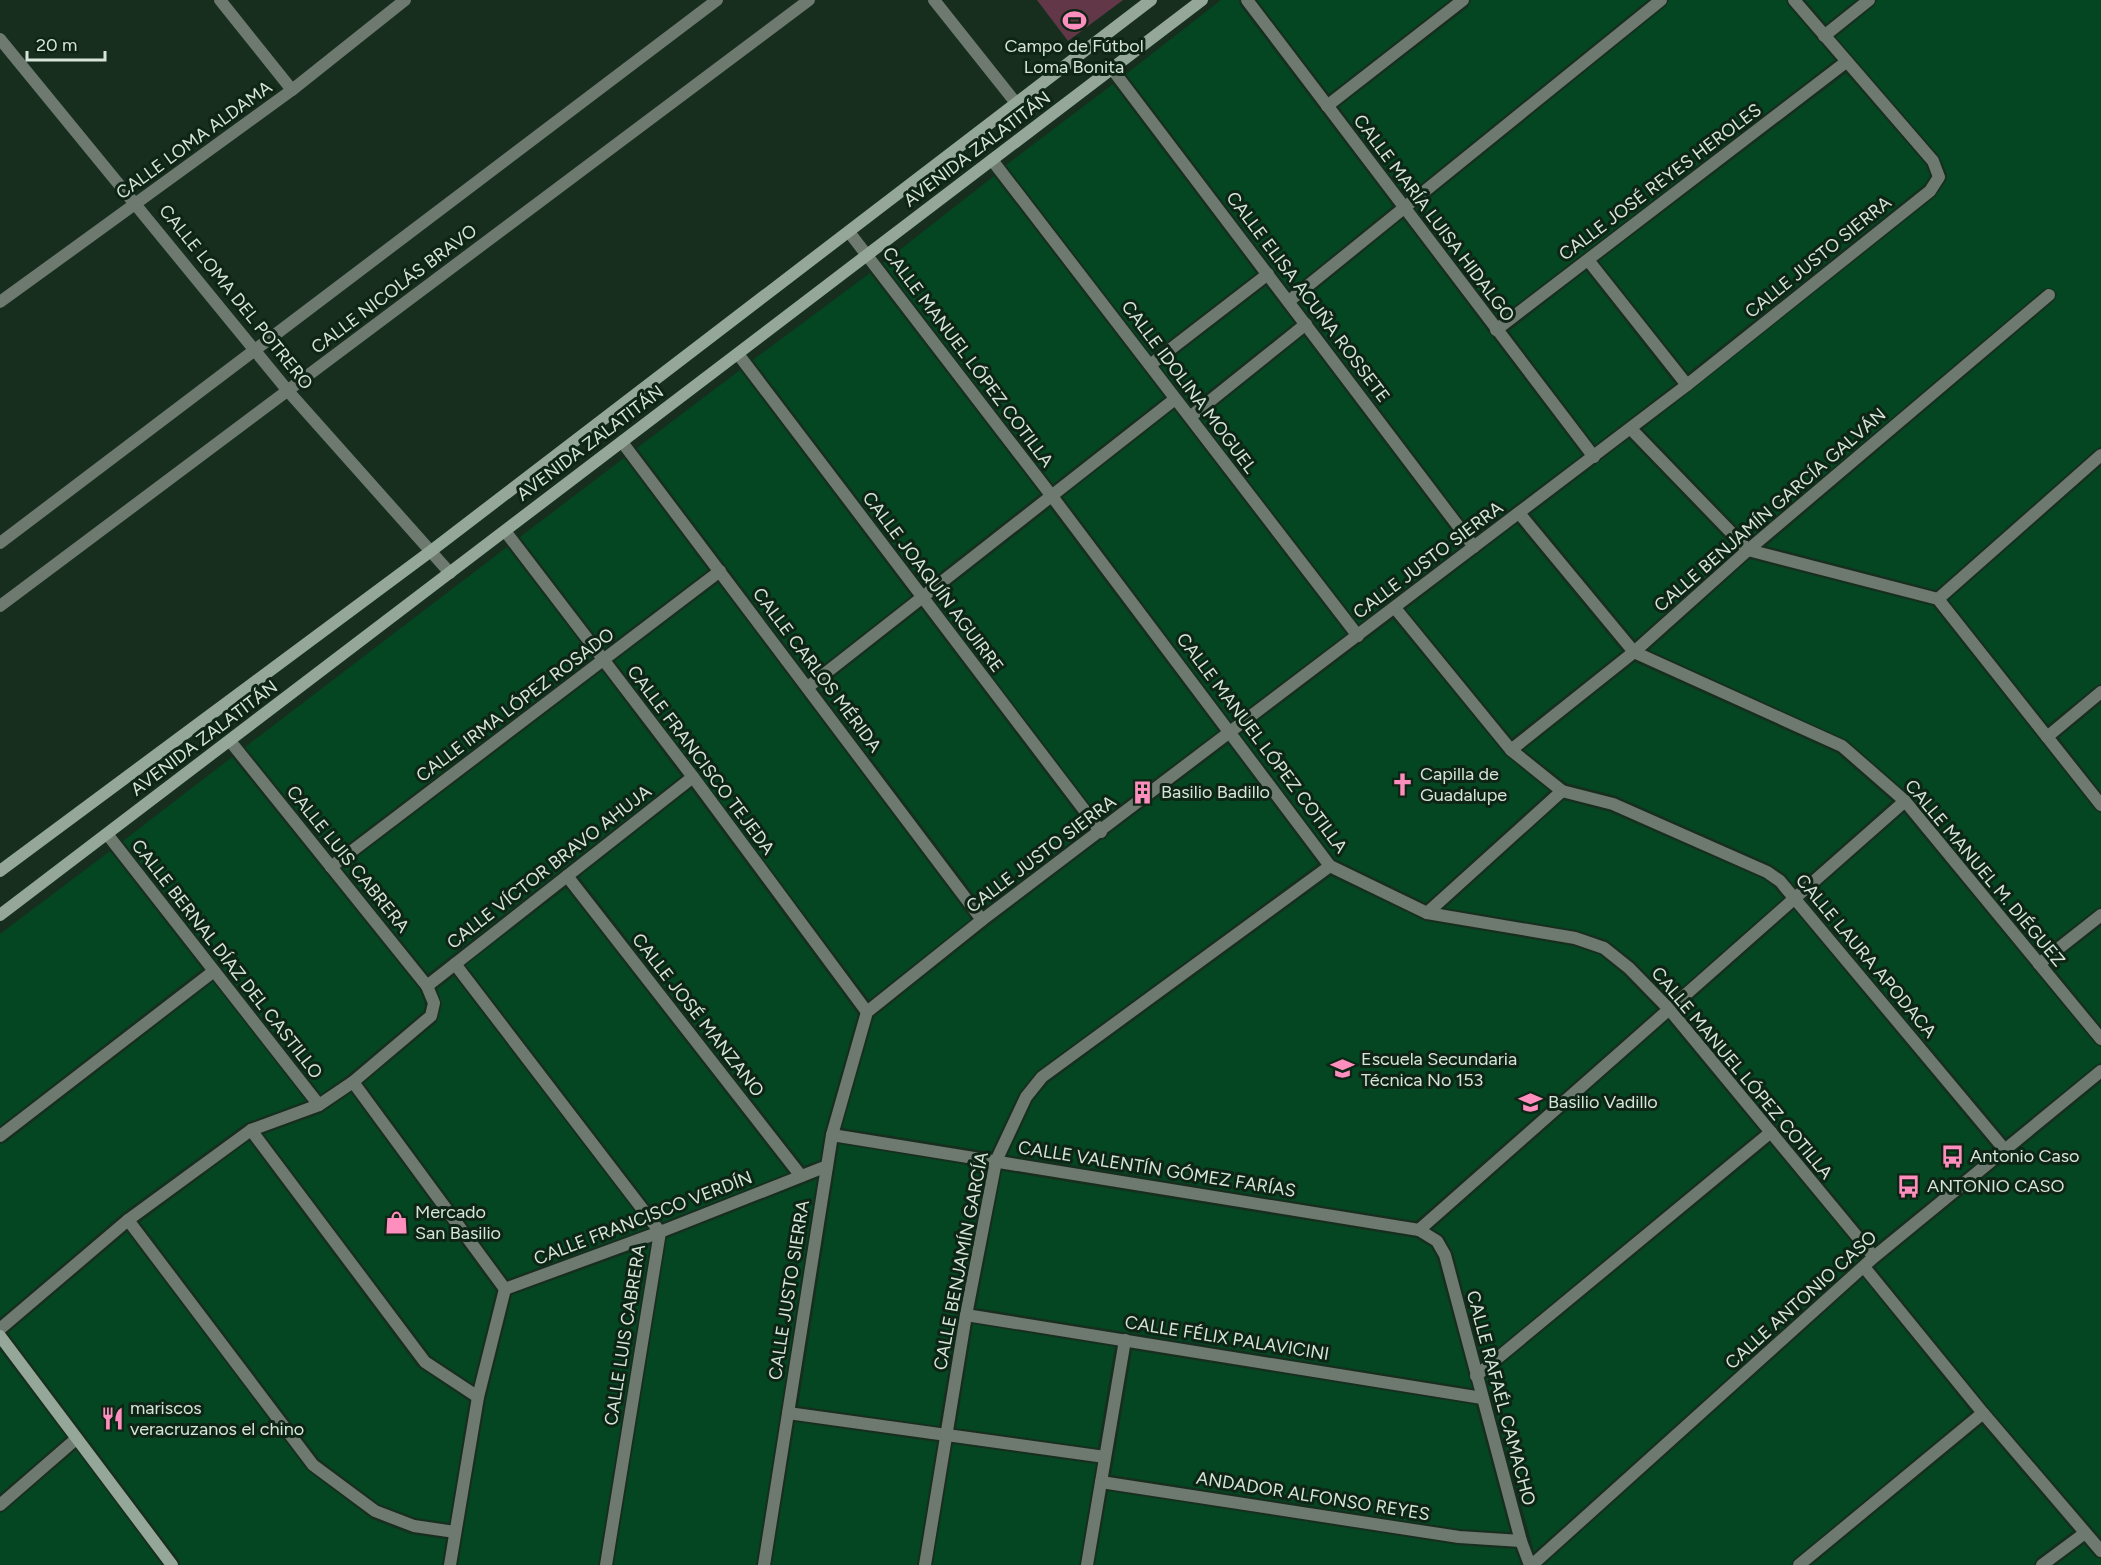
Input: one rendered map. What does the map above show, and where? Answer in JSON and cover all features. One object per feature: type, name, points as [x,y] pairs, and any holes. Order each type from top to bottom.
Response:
[{"type":"street","points":[[220,0],[292,90]]},
{"type":"street","name":"CALLE LOMA ALDAMA","points":[[0,302],[292,90],[405,0]]},
{"type":"street","name":"CALLE NICOLÁS BRAVO","points":[[0,543],[717,0]]},
{"type":"street","name":"CALLE NICOLÁS BRAVO","points":[[0,606],[809,0]]},
{"type":"street","points":[[934,0],[1016,103]]},
{"type":"street","name":"AVENIDA ZALATITÁN","points":[[0,872],[431,552],[1151,0]]},
{"type":"street","name":"AVENIDA ZALATITÁN","points":[[0,915],[1202,0]]},
{"type":"street","name":"CALLE MARÍA LUISA HIDALGO","points":[[1247,0],[1593,457]]},
{"type":"street","points":[[1327,106],[1463,0]]},
{"type":"street","points":[[1289,301],[1661,0]]},
{"type":"street","points":[[1794,0],[1846,62]]},
{"type":"street","points":[[1824,36],[1869,0]]},
{"type":"street","name":"CALLE LOMA DEL POTRERO","points":[[0,39],[288,391],[450,573]]},
{"type":"street","name":"CALLE JUSTO SIERRA","points":[[764,1565],[826,1166],[832,1135],[867,1012],[982,920],[1631,429],[1930,191],[1939,177],[1933,162],[1846,62]]},
{"type":"street","name":"CALLE JOSÉ REYES HEROLES","points":[[1496,330],[1846,62]]},
{"type":"street","name":"CALLE ELISA ACUÑA ROSSETE","points":[[1112,69],[1474,547]]},
{"type":"street","name":"CALLE IDOLINA MOGUEL","points":[[992,160],[1358,636]]},
{"type":"street","name":"CALLE MANUEL LÓPEZ COTILLA","points":[[849,232],[1051,495],[1330,866],[1427,913],[1575,938],[1604,948],[1629,968],[1669,1009],[1874,1257]]},
{"type":"street","points":[[1588,260],[1687,385]]},
{"type":"street","points":[[1150,365],[1268,274]]},
{"type":"street","name":"CALLE BENJAMÍN GARCÍA GALVÁN","points":[[1511,750],[1634,652],[1748,550],[2049,295]]},
{"type":"street","points":[[1190,417],[1306,324]]},
{"type":"street","name":"CALLE JOAQUÍN AGUIRRE","points":[[738,354],[1101,832]]},
{"type":"street","points":[[808,687],[1175,399]]},
{"type":"street","points":[[1631,429],[1748,550],[1938,599],[2101,805]]},
{"type":"street","name":"CALLE CARLOS MÉRIDA","points":[[622,442],[982,920]]},
{"type":"street","points":[[1938,599],[2101,455]]},
{"type":"street","name":"CALLE MANUEL M. DIÉGUEZ","points":[[1519,513],[1634,652],[1842,746],[1905,801],[2101,1039]]},
{"type":"street","name":"CALLE FRANCISCO TEJEDA","points":[[505,531],[693,777],[867,1012]]},
{"type":"street","name":"CALLE IRMA LÓPEZ ROSADO","points":[[331,867],[720,571]]},
{"type":"street","name":"CALLE LAURA APODACA","points":[[1395,608],[1511,750],[1562,791],[1613,804],[1767,872],[1780,881],[2005,1150]]},
{"type":"street","points":[[2047,737],[2101,692]]},
{"type":"street","name":"CALLE LUIS CABRERA","points":[[230,741],[427,986],[434,1003],[431,1016],[353,1082]]},
{"type":"street","name":"CALLE VÍCTOR BRAVO AHUJA","points":[[427,986],[693,777]]},
{"type":"street","points":[[1427,913],[1562,791]]},
{"type":"street","points":[[1419,1230],[1905,801]]},
{"type":"street","name":"CALLE BERNAL DÍAZ DEL CASTILLO","points":[[107,834],[319,1105]]},
{"type":"street","name":"CALLE BENJAMÍN GARCÍA","points":[[925,1565],[966,1314],[996,1161],[1026,1097],[1042,1077],[1330,866]]},
{"type":"street","name":"CALLE JOSÉ MANZANO","points":[[567,876],[801,1176]]},
{"type":"street","points":[[2039,964],[2101,915]]},
{"type":"street","name":"CALLE LUIS CABRERA","points":[[455,964],[660,1232],[606,1565]]},
{"type":"street","points":[[0,1136],[214,971]]},
{"type":"street","name":"CALLE ANTONIO CASO","points":[[1531,1565],[1874,1257],[2101,1071]]},
{"type":"street","points":[[0,1329],[128,1220],[251,1130],[319,1105],[353,1082],[505,1289],[478,1397],[450,1565]]},
{"type":"street","points":[[251,1130],[425,1362],[478,1397]]},
{"type":"street","points":[[1476,1376],[1771,1132]]},
{"type":"street","name":"CALLE VALENTÍN GÓMEZ FARÍAS","points":[[832,1135],[1419,1230],[1437,1241]]},
{"type":"street","name":"CALLE FRANCISCO VERDÍN","points":[[505,1289],[660,1232],[826,1166]]},
{"type":"street","points":[[128,1220],[313,1465],[375,1510],[414,1526],[455,1532]]},
{"type":"street","name":"CALLE RAFAÉL CAMACHO","points":[[1437,1241],[1445,1256],[1521,1541],[1531,1565]]},
{"type":"street","points":[[1864,1267],[1983,1413],[2101,1551]]},
{"type":"street","name":"CALLE FÉLIX PALAVICINI","points":[[966,1314],[1482,1398]]},
{"type":"street","points":[[0,1336],[172,1565]]},
{"type":"street","points":[[1087,1565],[1125,1340]]},
{"type":"street","points":[[788,1413],[1105,1457]]},
{"type":"street","points":[[1799,1565],[1983,1413]]},
{"type":"street","points":[[0,1505],[76,1439]]},
{"type":"street","name":"ANDADOR ALFONSO REYES","points":[[1101,1482],[1459,1537],[1521,1541]]},
{"type":"street","points":[[2042,1565],[2085,1533]]},
{"type":"shaded area","name":"Campo de Fútbol Loma Bonita","points":[[1037,0],[1123,0],[1068,41]]},
{"type":"building","points":[[1221,0],[1239,0],[1240,5],[1393,206],[1290,290],[1126,74]]},
{"type":"building","points":[[1257,0],[1450,0],[1329,94]]},
{"type":"building","points":[[1471,0],[1648,0],[1406,196],[1339,107],[1468,7]]},
{"type":"building","points":[[1669,0],[1786,0],[1835,60],[1499,318],[1416,209],[1666,6]]},
{"type":"building","points":[[1805,0],[1856,0],[1826,24]]},
{"type":"building","points":[[1877,0],[2101,0],[2101,447],[1936,590],[1766,546],[2054,301],[2057,294],[2052,288],[2044,289],[1749,539],[1643,429],[1935,197],[1946,181],[1947,174],[1939,156],[1836,37],[1874,6]]},
{"type":"building","points":[[1846,73],[1926,165],[1930,176],[1924,185],[1688,373],[1599,261]]},
{"type":"building","points":[[1113,84],[1256,273],[1151,354],[1006,165]]},
{"type":"building","points":[[994,176],[1164,397],[1053,484],[883,263]]},
{"type":"building","points":[[1403,219],[1582,455],[1475,535],[1300,303]]},
{"type":"building","points":[[1586,271],[1675,384],[1595,445],[1509,331]]},
{"type":"building","points":[[870,273],[1040,494],[924,585],[753,360]]},
{"type":"building","points":[[1266,286],[1294,323],[1191,405],[1161,367]]},
{"type":"building","points":[[1304,336],[1462,545],[1359,624],[1201,419]]},
{"type":"building","points":[[740,370],[911,596],[809,676],[637,448]]},
{"type":"building","points":[[1174,410],[1346,634],[1231,721],[1063,497]]},
{"type":"building","points":[[1629,439],[1736,550],[1635,640],[1531,514]]},
{"type":"building","points":[[624,458],[708,570],[605,648],[520,537]]},
{"type":"building","points":[[2101,466],[2101,684],[2048,725],[1949,600]]},
{"type":"building","points":[[1050,508],[1218,731],[1101,819],[934,599]]},
{"type":"building","points":[[1517,524],[1622,651],[1512,738],[1406,609]]},
{"type":"building","points":[[507,547],[592,658],[333,855],[245,747]]},
{"type":"building","points":[[1750,559],[1933,606],[2095,810],[2101,813],[2101,907],[2040,952],[1911,796],[1847,740],[1649,650]]},
{"type":"building","points":[[718,583],[971,919],[869,1000],[615,661]]},
{"type":"building","points":[[921,609],[1088,829],[984,908],[819,689]]},
{"type":"building","name":"Capilla de Guadalupe","points":[[1393,619],[1505,755],[1549,791],[1426,903],[1335,859],[1241,734]]},
{"type":"building","points":[[1635,662],[1837,753],[1892,801],[1795,887],[1785,874],[1770,864],[1616,796],[1566,783],[1524,750]]},
{"type":"building","points":[[602,671],[681,776],[428,974],[343,868]]},
{"type":"building","points":[[2101,703],[2101,792],[2059,738]]},
{"type":"building","points":[[1228,744],[1318,864],[1037,1071],[1019,1093],[991,1152],[842,1128],[874,1017],[987,927]]},
{"type":"building","points":[[232,757],[420,990],[425,1004],[424,1011],[348,1075],[321,1094],[123,841]]},
{"type":"building","points":[[691,789],[858,1014],[824,1133],[820,1160],[804,1166],[579,877]]},
{"type":"building","points":[[1564,800],[1610,812],[1763,879],[1783,898],[1670,998],[1635,962],[1607,940],[1576,930],[1445,908]]},
{"type":"building","points":[[1904,813],[2095,1044],[2101,1047],[2101,1063],[2006,1138],[1806,899]]},
{"type":"building","points":[[110,851],[202,969],[0,1126],[0,934]]},
{"type":"building","name":"Escuela Secundaria Técnica No 153","points":[[1331,876],[1425,921],[1573,946],[1600,955],[1623,974],[1657,1009],[1416,1221],[1008,1155],[1033,1101],[1048,1083]]},
{"type":"building","points":[[566,888],[788,1173],[663,1222],[466,965]]},
{"type":"building","points":[[1794,910],[1993,1149],[1875,1245],[1681,1010]]},
{"type":"building","points":[[2101,926],[2101,1026],[2051,965]]},
{"type":"building","points":[[454,976],[647,1228],[508,1279],[364,1083],[437,1022],[442,1004],[437,989]]},
{"type":"building","points":[[213,982],[306,1101],[246,1123],[123,1213],[0,1318],[0,1144],[5,1143]]},
{"type":"building","points":[[1668,1021],[1759,1131],[1482,1361],[1453,1253],[1444,1236],[1433,1229]]},
{"type":"building","points":[[2101,1082],[2101,1538],[1989,1408],[1875,1267]]},
{"type":"building","points":[[351,1093],[496,1291],[473,1384],[431,1356],[264,1134],[322,1113]]},
{"type":"building","points":[[249,1141],[418,1367],[469,1401],[449,1523],[416,1518],[379,1504],[319,1459],[140,1222]]},
{"type":"building","points":[[839,1144],[986,1168],[939,1426],[798,1406]]},
{"type":"building","points":[[1770,1144],[1863,1256],[1534,1552],[1486,1378]]},
{"type":"building","points":[[1002,1171],[1416,1238],[1431,1247],[1437,1258],[1472,1388],[976,1308]]},
{"type":"building","points":[[817,1179],[756,1565],[614,1565],[667,1238]]},
{"type":"building","points":[[127,1232],[307,1470],[372,1519],[411,1534],[446,1539],[442,1565],[180,1565],[179,1560],[8,1333]]},
{"type":"building","points":[[650,1245],[598,1565],[458,1565],[486,1399],[512,1295]]},
{"type":"building","points":[[1863,1278],[1971,1412],[1794,1559],[1791,1565],[1544,1565]]},
{"type":"building","points":[[973,1324],[1115,1347],[1098,1448],[956,1428]]},
{"type":"building","points":[[0,1350],[66,1437],[0,1494]]},
{"type":"building","points":[[1132,1350],[1476,1405],[1510,1532],[1460,1529],[1111,1475]]},
{"type":"building","points":[[795,1422],[937,1442],[917,1565],[772,1565]]},
{"type":"building","points":[[1982,1425],[2073,1531],[2037,1558],[2034,1565],[1812,1565]]},
{"type":"building","points":[[953,1444],[1096,1464],[1079,1565],[933,1565]]},
{"type":"building","points":[[76,1450],[162,1565],[0,1565],[0,1513]]},
{"type":"building","points":[[1108,1491],[1458,1545],[1515,1549],[1521,1565],[1095,1565]]},
{"type":"building","points":[[2084,1544],[2095,1557],[2101,1559],[2101,1565],[2056,1565]]},
{"type":"place","name":"Campo de Fútbol Loma Bonita","points":[[1074,20]]},
{"type":"place","name":"Capilla de Guadalupe","points":[[1402,784]]},
{"type":"place","name":"Basilio Badillo","points":[[1143,792]]},
{"type":"place","name":"Escuela Secundaria Técnica No 153","points":[[1343,1069]]},
{"type":"place","name":"Basilio Vadillo","points":[[1530,1102]]},
{"type":"place","name":"Antonio Caso","points":[[1952,1156]]},
{"type":"place","name":"ANTONIO CASO","points":[[1909,1186]]},
{"type":"place","name":"Mercado San Basilio","points":[[397,1222]]},
{"type":"place","name":"mariscos veracruzanos el chino","points":[[112,1418]]}]
